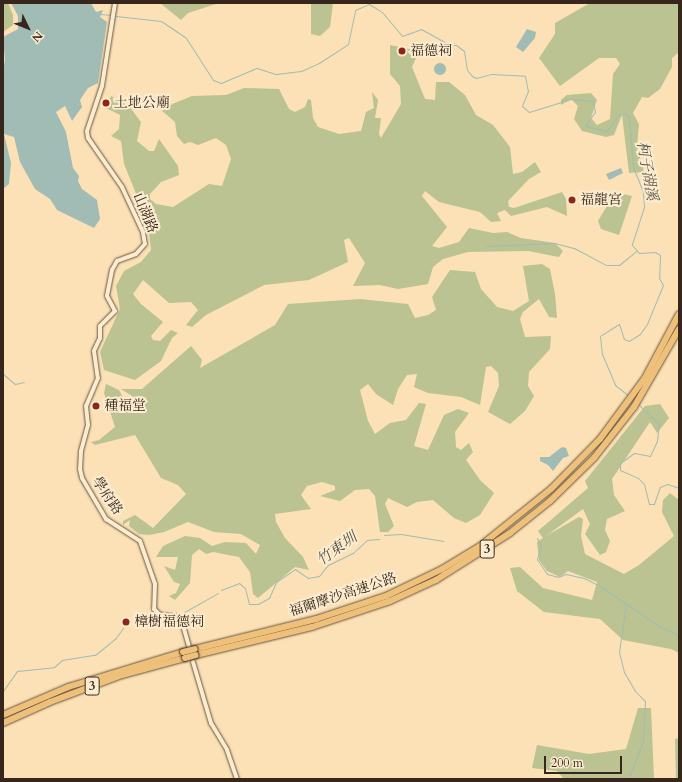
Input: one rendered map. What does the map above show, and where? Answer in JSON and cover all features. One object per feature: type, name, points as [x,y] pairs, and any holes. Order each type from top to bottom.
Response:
[{"type":"highway","name":"福爾摩沙高速公路","points":[[647,380],[679,314]]},
{"type":"highway","name":"福爾摩沙高速公路","points":[[3,723],[50,702],[122,675],[193,651],[355,614],[436,580],[510,533],[550,501],[594,458],[647,380],[679,329]]},
{"type":"highway","name":"福爾摩沙高速公路","points":[[3,715],[68,687],[184,655]]},
{"type":"street","name":"山湖路","points":[[84,436],[88,425],[86,406],[95,390],[98,378],[93,356],[100,338],[99,330],[115,311],[107,296],[112,270],[117,261],[136,254],[145,244],[143,232],[122,187],[88,138],[87,131],[102,86],[115,3]]},
{"type":"street","name":"學府路","points":[[84,436],[80,460],[82,478],[106,519],[140,541],[155,584],[154,609],[160,615],[178,617],[193,651]]},
{"type":"street","points":[[193,662],[211,723],[227,750],[237,779]]},
{"type":"green space","points":[[3,3],[8,3],[13,15],[13,25],[3,32]]},
{"type":"green space","points":[[160,3],[219,3],[188,13],[181,20]]},
{"type":"green space","points":[[311,3],[333,3],[330,27],[320,36],[311,34]]},
{"type":"green space","points":[[590,3],[679,3],[679,52],[672,58],[672,67],[660,89],[648,98],[642,97],[633,113],[639,124],[637,146],[644,172],[629,173],[622,115],[614,135],[606,137],[582,131],[574,119],[578,106],[571,99],[561,105],[561,100],[567,95],[591,93],[597,100],[591,118],[597,125],[610,119],[613,74],[620,64],[616,58],[599,58],[560,86],[539,58],[555,34],[555,23]]},
{"type":"green space","points":[[390,45],[419,51],[412,67],[425,99],[435,100],[436,82],[449,82],[465,95],[476,115],[493,125],[510,147],[513,174],[522,172],[535,162],[541,172],[529,179],[508,201],[509,207],[514,208],[562,192],[566,199],[567,216],[547,207],[511,216],[505,210],[497,213],[501,221],[491,222],[480,212],[439,202],[425,191],[422,196],[447,227],[432,246],[439,248],[459,242],[469,228],[493,233],[507,232],[521,238],[555,243],[563,251],[559,257],[528,251],[468,252],[443,259],[433,267],[428,284],[398,289],[380,285],[353,286],[365,263],[349,238],[344,240],[348,262],[309,280],[264,285],[206,315],[192,327],[186,325],[198,310],[191,302],[169,303],[143,280],[133,294],[141,304],[163,322],[151,336],[153,340],[160,341],[171,330],[178,333],[172,338],[161,361],[135,380],[104,370],[100,352],[120,309],[116,286],[124,271],[141,262],[151,250],[148,223],[124,164],[121,141],[111,136],[119,129],[120,115],[106,108],[111,96],[129,106],[141,122],[137,141],[149,151],[154,151],[159,139],[178,166],[179,175],[161,182],[150,194],[150,199],[156,204],[173,207],[209,184],[222,186],[231,159],[226,145],[216,138],[198,145],[190,142],[184,144],[177,136],[175,122],[160,109],[192,96],[226,95],[244,88],[279,89],[289,109],[295,112],[305,107],[308,99],[311,100],[313,118],[318,127],[339,134],[361,131],[366,112],[374,108],[372,92],[378,100],[375,118],[381,118],[379,134],[381,138],[401,104],[400,86],[390,74]]},
{"type":"green space","points":[[609,191],[632,196],[619,235],[601,229],[598,221],[607,206]]},
{"type":"green space","points":[[542,264],[550,269],[555,294],[557,318],[549,317],[539,299],[523,312],[520,319],[525,337],[551,336],[550,349],[529,372],[528,386],[534,396],[525,411],[510,424],[488,412],[499,386],[498,373],[491,366],[486,367],[480,405],[461,397],[428,393],[414,387],[417,374],[407,375],[398,389],[393,405],[376,394],[368,384],[360,390],[368,421],[375,434],[390,423],[406,420],[419,403],[426,404],[414,446],[428,450],[444,415],[458,409],[469,413],[455,432],[456,447],[461,450],[469,443],[473,452],[466,460],[480,480],[494,493],[480,515],[466,523],[454,518],[433,500],[417,502],[407,507],[388,498],[385,504],[394,526],[388,532],[380,532],[375,496],[369,489],[355,490],[340,501],[320,496],[335,490],[335,486],[322,482],[307,486],[301,495],[311,509],[275,514],[276,522],[285,538],[303,557],[309,570],[295,567],[258,598],[253,594],[250,572],[239,557],[213,552],[206,554],[199,549],[192,555],[190,583],[175,600],[169,596],[176,593],[180,584],[174,582],[164,566],[175,570],[178,557],[156,557],[163,546],[185,536],[200,538],[212,546],[225,542],[246,543],[256,554],[260,545],[241,534],[214,532],[188,522],[164,532],[149,535],[139,534],[129,526],[130,520],[123,525],[123,521],[135,515],[153,528],[186,494],[178,485],[161,478],[135,435],[95,445],[91,442],[99,440],[115,427],[104,393],[106,384],[119,390],[128,408],[135,398],[121,389],[142,389],[191,346],[202,360],[200,368],[275,325],[288,304],[360,299],[408,304],[415,318],[428,315],[436,310],[432,297],[450,270],[475,272],[481,289],[497,307],[513,311],[529,301],[523,266]]},
{"type":"green space","points":[[660,404],[669,418],[657,433],[650,422],[612,479],[614,495],[625,511],[607,519],[605,530],[610,541],[606,552],[600,555],[585,534],[590,524],[583,509],[546,536],[579,517],[583,519],[581,536],[585,554],[624,574],[639,565],[674,536],[662,512],[663,500],[670,493],[679,500],[679,653],[671,649],[623,640],[600,619],[544,612],[517,591],[510,568],[520,567],[543,588],[592,600],[597,582],[568,571],[560,577],[547,571],[539,560],[537,542],[543,538],[538,531],[588,488],[585,481],[645,406]]},
{"type":"green space","points":[[638,708],[651,708],[654,779],[564,779],[557,771],[532,768],[537,745],[589,754],[626,749]]},
{"type":"green space","points":[[679,738],[679,779],[676,779],[675,739]]},
{"type":"water","points":[[11,3],[91,3],[96,12],[103,10],[100,17],[107,22],[98,83],[88,88],[80,100],[82,107],[72,121],[65,106],[56,112],[66,132],[73,168],[79,176],[78,181],[82,189],[97,200],[100,219],[94,228],[57,210],[50,199],[35,189],[20,162],[14,137],[4,134],[11,163],[9,184],[3,189],[3,70],[5,60],[3,37],[18,29],[18,16]]},
{"type":"water","points":[[527,29],[536,32],[535,38],[523,52],[516,47]]},
{"type":"water","points":[[438,63],[442,63],[446,69],[442,75],[438,75],[434,71],[434,67]]},
{"type":"water","points":[[621,168],[623,173],[609,180],[606,174]]},
{"type":"water","points":[[562,447],[566,448],[569,456],[563,458],[553,471],[548,465],[540,461],[540,457],[549,457]]},
{"type":"waterway","name":"柯子湖溪","points":[[116,16],[161,21],[186,38],[213,80],[221,83],[257,68],[276,74],[301,71],[319,63],[348,44],[355,10],[369,4],[382,12],[402,36],[421,29],[446,43],[456,45],[464,51],[467,70],[476,78],[491,74],[525,76],[528,91],[522,106],[529,112],[571,99],[593,101],[595,112],[585,126],[607,131],[618,115],[624,113],[629,117],[633,167],[643,192],[644,207],[632,245],[639,253],[655,252],[660,255],[659,278],[663,285],[647,324],[640,334],[629,341],[624,339],[619,324],[600,336],[602,354],[615,385],[629,396]]},
{"type":"waterway","name":"柯子湖溪","points":[[100,14],[112,15]]},
{"type":"waterway","points":[[486,246],[555,243],[574,248],[606,265],[619,265],[636,251]]},
{"type":"waterway","points":[[3,366],[3,372]]},
{"type":"waterway","points":[[3,374],[15,384],[24,382]]},
{"type":"waterway","name":"柯子湖溪","points":[[639,405],[659,424],[657,441],[650,456],[634,453],[620,463],[620,470],[638,478],[644,484],[649,504],[654,504],[660,487],[667,484],[679,488]]},
{"type":"waterway","name":"竹東圳","points":[[384,535],[401,534],[443,541]]},
{"type":"waterway","name":"竹東圳","points":[[537,538],[541,546],[537,559],[547,574],[558,577],[566,574],[584,578],[600,586],[660,627],[679,635]]},
{"type":"waterway","name":"竹東圳","points":[[221,590],[239,583],[245,588],[249,604],[258,604],[269,598],[276,582],[295,569],[308,578],[319,576],[328,565],[353,553],[367,540],[379,539]]},
{"type":"waterway","name":"竹東圳","points":[[179,615],[218,593]]},
{"type":"waterway","points":[[626,603],[619,652],[624,672],[635,691],[645,701],[643,741],[628,779]]},
{"type":"waterway","name":"竹東圳","points":[[145,614],[150,613],[161,619],[170,618]]},
{"type":"waterway","name":"竹東圳","points":[[3,691],[17,671],[54,667],[62,660],[95,655],[115,639],[123,628]]},
{"type":"place","name":"福德祠","points":[[402,51]]},
{"type":"place","name":"土地公廟","points":[[106,103]]},
{"type":"place","name":"福龍宮","points":[[572,200]]},
{"type":"place","name":"種福堂","points":[[96,406]]},
{"type":"place","name":"樟樹福德祠","points":[[126,622]]}]
